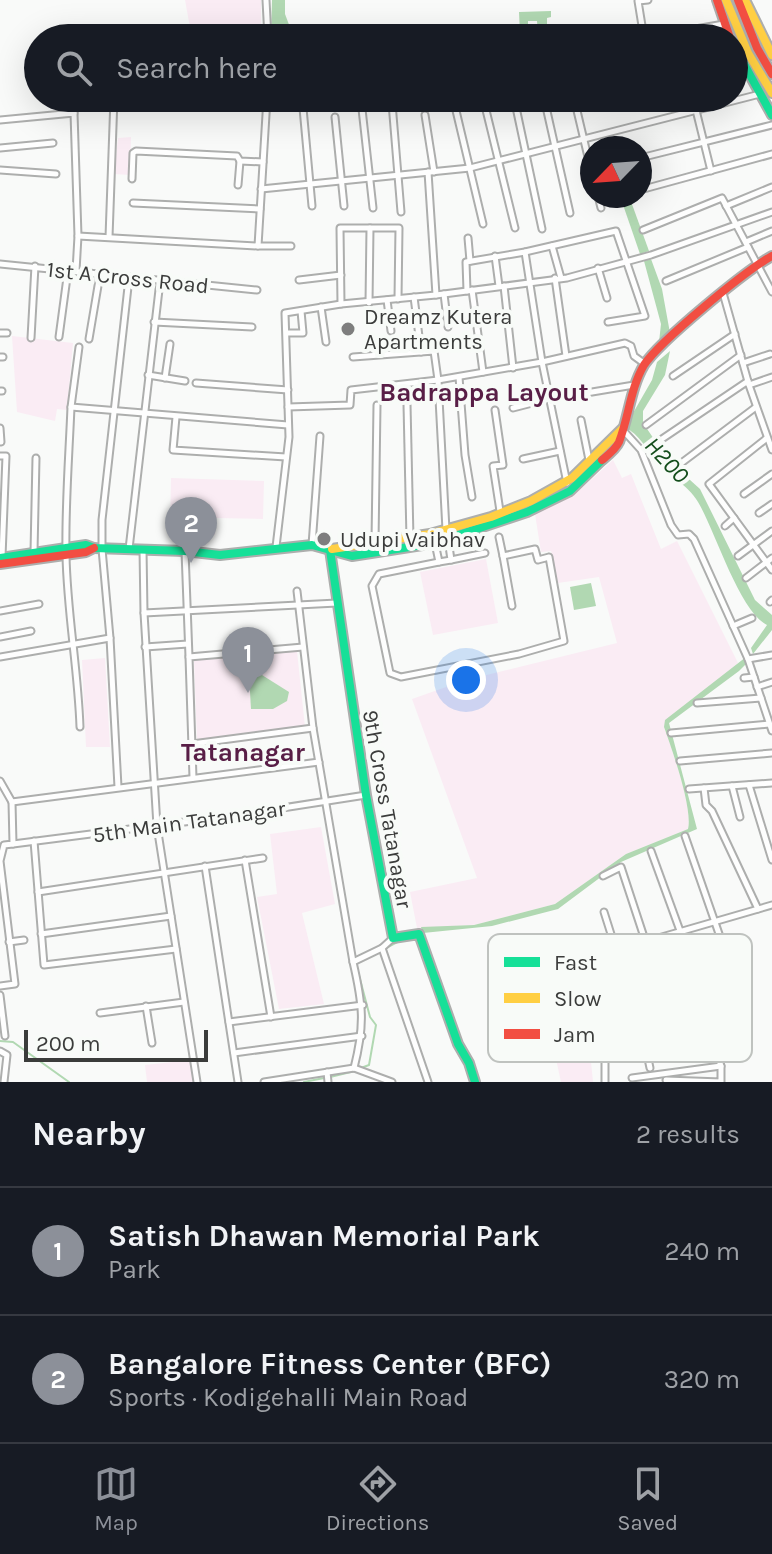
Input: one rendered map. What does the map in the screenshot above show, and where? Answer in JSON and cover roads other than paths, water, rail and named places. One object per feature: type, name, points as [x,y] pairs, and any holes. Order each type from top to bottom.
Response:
[{"type":"main road","points":[[717,0],[731,24]]},
{"type":"main road","points":[[724,24],[726,0]]},
{"type":"main road","points":[[738,0],[748,24]]},
{"type":"main road","points":[[745,0],[772,55]]},
{"type":"main road","points":[[748,25],[772,74]]},
{"type":"main road","points":[[748,53],[772,93]]},
{"type":"main road","points":[[748,73],[772,115]]},
{"type":"main road","points":[[330,550],[349,544],[447,534],[570,491],[618,445],[634,385],[647,363],[723,293],[756,265],[772,256]]},
{"type":"main road","points":[[506,513],[567,483],[610,437],[622,429]]},
{"type":"main road","points":[[1,560],[66,551],[86,545],[220,555],[312,545],[352,556],[435,543],[447,534]]},
{"type":"main road","name":"9th Cross Tatanagar","points":[[330,550],[366,795],[393,938],[419,934],[458,1044],[475,1082]]},
{"type":"main road","points":[[1,560],[34,552],[66,551]]},
{"type":"street","points":[[266,0],[267,24]]},
{"type":"street","points":[[642,24],[638,1],[648,0]]},
{"type":"street","points":[[748,97],[760,94]]},
{"type":"street","points":[[109,237],[113,112]]},
{"type":"street","points":[[258,246],[266,112]]},
{"type":"street","points":[[303,112],[312,206]]},
{"type":"street","points":[[362,112],[373,208]]},
{"type":"street","points":[[393,112],[401,212]]},
{"type":"street","points":[[456,112],[483,224]]},
{"type":"street","points":[[486,112],[515,228]]},
{"type":"street","points":[[517,112],[542,229]]},
{"type":"street","points":[[547,112],[570,213]]},
{"type":"street","points":[[577,112],[582,136]]},
{"type":"street","points":[[600,136],[697,112],[711,171]]},
{"type":"street","points":[[0,120],[74,113],[78,236],[76,271]]},
{"type":"street","points":[[425,115],[431,172],[436,295]]},
{"type":"street","points":[[335,117],[344,206]]},
{"type":"street","points":[[652,155],[772,125]]},
{"type":"street","points":[[261,189],[470,168],[580,141]]},
{"type":"street","points":[[0,148],[53,143]]},
{"type":"street","points":[[132,179],[133,153],[136,151],[237,156],[240,161],[238,185]]},
{"type":"street","points":[[652,187],[772,154]]},
{"type":"street","points":[[240,161],[263,162]]},
{"type":"street","points":[[0,170],[56,174]]},
{"type":"street","points":[[726,206],[772,187]]},
{"type":"street","points":[[643,230],[722,198],[772,292]]},
{"type":"street","points":[[133,203],[260,209]]},
{"type":"street","points":[[276,547],[288,425],[285,313],[558,278],[651,255],[772,212]]},
{"type":"street","points":[[341,304],[340,228],[399,228],[398,299]]},
{"type":"street","points":[[369,303],[370,228]]},
{"type":"street","points":[[483,373],[466,262],[616,231],[645,316],[608,322]]},
{"type":"street","points":[[666,281],[772,231]]},
{"type":"street","points":[[78,236],[291,246]]},
{"type":"street","points":[[468,238],[470,261]]},
{"type":"street","points":[[552,246],[566,356]]},
{"type":"street","points":[[525,252],[548,399],[567,483]]},
{"type":"street","points":[[495,256],[513,368]]},
{"type":"street","name":"1st A Cross Road","points":[[0,264],[257,290]]},
{"type":"street","points":[[31,338],[35,266]]},
{"type":"street","points":[[598,268],[607,298]]},
{"type":"street","points":[[59,337],[68,270]]},
{"type":"street","points":[[89,339],[100,274]]},
{"type":"street","points":[[299,280],[341,275]]},
{"type":"street","points":[[118,787],[110,638],[98,548],[129,278]]},
{"type":"street","points":[[129,549],[160,281]]},
{"type":"street","points":[[723,293],[756,407],[772,450]]},
{"type":"street","points":[[444,294],[448,327]]},
{"type":"street","points":[[414,297],[421,352]]},
{"type":"street","points":[[387,300],[391,331]]},
{"type":"street","points":[[321,307],[326,342]]},
{"type":"street","points":[[287,333],[303,333],[301,311]]},
{"type":"street","points":[[154,322],[252,327]]},
{"type":"street","points":[[673,376],[735,334]]},
{"type":"street","points":[[288,407],[350,405],[351,390],[513,368],[625,343],[631,346],[634,356],[647,363]]},
{"type":"street","points":[[165,378],[170,344]]},
{"type":"street","points":[[79,347],[71,407],[66,551],[73,646],[79,681],[80,727]]},
{"type":"street","points":[[353,357],[434,351],[451,560]]},
{"type":"street","points":[[743,363],[770,354]]},
{"type":"street","points":[[646,425],[741,355]]},
{"type":"street","points":[[148,375],[185,381]]},
{"type":"street","points":[[459,377],[465,455],[472,497]]},
{"type":"street","points":[[656,443],[749,383],[772,377]]},
{"type":"street","points":[[196,383],[288,390]]},
{"type":"street","points":[[574,395],[634,385]]},
{"type":"street","points":[[513,408],[548,399]]},
{"type":"street","points":[[407,404],[410,539]]},
{"type":"street","points":[[375,542],[377,405]]},
{"type":"street","points":[[71,407],[288,425]]},
{"type":"street","points":[[680,464],[756,407]]},
{"type":"street","points":[[495,410],[503,465],[493,466],[506,513]]},
{"type":"street","points":[[176,416],[173,450],[286,457]]},
{"type":"street","points":[[581,420],[589,460]]},
{"type":"street","points":[[0,428],[1,442]]},
{"type":"street","points":[[622,429],[641,450],[671,525],[678,535],[689,534],[694,539],[748,659],[772,731]]},
{"type":"street","points":[[768,434],[709,484],[753,544],[769,560],[772,570]]},
{"type":"street","points":[[312,545],[320,436]]},
{"type":"street","points":[[523,459],[560,451]]},
{"type":"street","points":[[1,560],[3,456]]},
{"type":"street","points":[[34,552],[36,458]]},
{"type":"street","points":[[744,494],[772,474]]},
{"type":"street","points":[[759,513],[772,504]]},
{"type":"street","points":[[725,526],[734,518]]},
{"type":"street","points":[[738,556],[772,531]]},
{"type":"street","points":[[499,537],[512,606]]},
{"type":"street","points":[[435,543],[439,562]]},
{"type":"street","points":[[143,549],[145,647],[157,826],[197,1082]]},
{"type":"street","points":[[485,553],[379,574],[372,586],[390,673],[401,677],[519,654],[564,641],[549,557],[538,560],[535,549],[503,556]]},
{"type":"street","points":[[185,551],[193,778]]},
{"type":"street","points":[[746,578],[769,560]]},
{"type":"street","points":[[297,591],[313,728],[363,1005],[357,1069]]},
{"type":"street","points":[[144,613],[337,603]]},
{"type":"street","points":[[0,611],[39,604]]},
{"type":"street","points":[[733,626],[752,618]]},
{"type":"street","points":[[0,637],[31,631]]},
{"type":"street","points":[[0,657],[110,638]]},
{"type":"street","points":[[145,647],[189,644]]},
{"type":"street","points":[[189,657],[303,647]]},
{"type":"street","points":[[748,659],[772,655]]},
{"type":"street","points":[[744,678],[754,677]]},
{"type":"street","points":[[757,687],[772,682]]},
{"type":"street","points":[[697,703],[761,698]]},
{"type":"street","points":[[671,733],[769,724]]},
{"type":"street","points":[[192,744],[313,728]]},
{"type":"street","points":[[680,761],[772,753]]},
{"type":"street","points":[[12,802],[319,762]]},
{"type":"street","points":[[0,781],[12,802],[13,844]]},
{"type":"street","points":[[689,789],[772,783]]},
{"type":"street","points":[[749,785],[772,860]]},
{"type":"street","points":[[732,786],[740,817]]},
{"type":"street","points":[[704,788],[706,805],[712,811],[758,909]]},
{"type":"street","name":"5th Main Tatanagar","points":[[2,846],[366,795]]},
{"type":"street","points":[[685,836],[719,934]]},
{"type":"street","points":[[34,841],[44,965],[176,949]]},
{"type":"street","points":[[0,986],[15,984],[2,909],[2,846]]},
{"type":"street","points":[[651,851],[682,934]]},
{"type":"street","points":[[38,892],[263,858]]},
{"type":"street","points":[[245,860],[271,1017]]},
{"type":"street","points":[[205,866],[238,1082]]},
{"type":"street","points":[[603,876],[621,867],[644,934]]},
{"type":"street","points":[[672,934],[772,905]]},
{"type":"street","points":[[604,912],[611,934]]},
{"type":"street","points":[[41,934],[171,916]]},
{"type":"street","points":[[353,962],[382,948],[393,938]]},
{"type":"street","points":[[0,940],[24,940]]},
{"type":"street","points":[[382,948],[428,1082]]},
{"type":"street","points":[[0,995],[5,1036]]},
{"type":"street","points":[[100,1013],[184,1002]]},
{"type":"street","points":[[229,1022],[363,1005]]},
{"type":"street","points":[[146,1006],[152,1043]]},
{"type":"street","points":[[234,1053],[362,1036]]},
{"type":"street","points":[[0,1051],[5,1052],[8,1060],[4,1082]]},
{"type":"street","points":[[649,1062],[650,1068]]},
{"type":"street","points":[[666,1080],[721,1082],[720,1062]]},
{"type":"street","points":[[632,1078],[721,1066]]},
{"type":"street","points":[[264,1082],[357,1069],[392,1082]]},
{"type":"street","points":[[327,1072],[328,1082]]},
{"type":"water","points":[[272,0],[285,0],[289,24],[271,24]]},
{"type":"water","points":[[551,11],[551,17],[547,18],[547,24],[528,21],[528,24],[520,24],[519,12]]},
{"type":"water","points":[[624,208],[633,208],[649,251],[640,254]]},
{"type":"water","points":[[651,259],[662,289],[670,333],[659,342],[661,324],[644,261]]},
{"type":"water","name":"H200","points":[[670,351],[665,375],[643,411],[643,423],[669,461],[700,489],[755,600],[772,615],[772,630],[753,654],[751,648],[767,625],[757,617],[737,587],[698,502],[625,427],[652,380],[657,362]]},
{"type":"water","points":[[591,583],[596,606],[574,610],[570,587]]},
{"type":"water","points":[[746,657],[747,663],[739,671],[669,723],[697,829],[621,862],[558,909],[492,926],[423,933],[421,927],[474,925],[555,904],[626,854],[688,829],[685,794],[664,727],[665,720]]},
{"type":"water","points":[[249,675],[262,675],[289,692],[287,701],[273,709],[251,709]]},
{"type":"waterway","points":[[386,948],[401,940]]},
{"type":"waterway","points":[[361,1068],[369,1065],[376,1025],[370,1017],[356,964],[362,960]]},
{"type":"waterway","points":[[0,1041],[13,1042],[69,1082]]},
{"type":"waterway","points":[[330,1077],[355,1071]]},
{"type":"waterway","points":[[304,1082],[324,1078]]},
{"type":"place","name":"Dreamz Kutera Apartments","points":[[348,329]]},
{"type":"place","name":"Udupi Vaibhav","points":[[324,539]]},
{"type":"place","name":"Bangalore Fitness Center (BFC)","points":[[191,563]]},
{"type":"place","name":"Satish Dhawan Memorial Park","points":[[248,693]]},
{"type":"district","name":"Badrappa Layout","points":[[484,392]]},
{"type":"district","name":"Tatanagar","points":[[243,752]]}]
